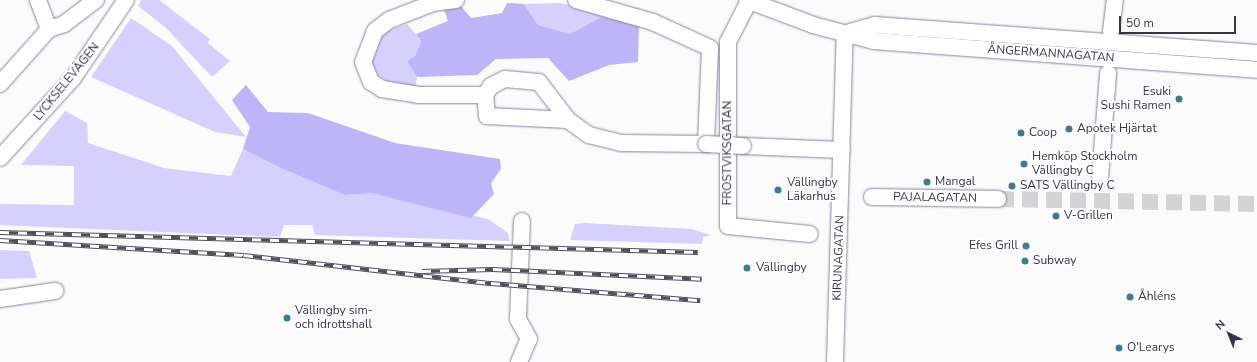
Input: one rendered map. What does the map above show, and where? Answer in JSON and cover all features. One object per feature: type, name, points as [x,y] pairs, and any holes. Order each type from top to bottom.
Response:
[{"type":"street","points":[[38,0],[48,28]]},
{"type":"street","points":[[0,84],[48,28],[64,24],[96,0]]},
{"type":"street","name":"LYCKSELEVÄGEN","points":[[0,158],[49,108],[105,35],[126,0]]},
{"type":"street","points":[[456,0],[433,3],[389,20],[375,31],[363,62],[371,82],[382,89],[418,95],[485,96]]},
{"type":"street","points":[[576,0],[653,22],[710,48],[706,144]]},
{"type":"street","name":"ÅNGERMANNAGATAN","points":[[748,0],[845,33],[874,41],[1257,70]]},
{"type":"street","name":"FROSTVIKSGATAN","points":[[748,0],[728,42],[728,226],[810,234]]},
{"type":"street","points":[[1111,31],[1114,0]]},
{"type":"street","name":"ÅNGERMANNAGATAN","points":[[845,33],[875,26],[1257,53]]},
{"type":"street","name":"KIRUNAGATAN","points":[[835,362],[845,33]]},
{"type":"street","points":[[1100,178],[1108,73]]},
{"type":"street","points":[[568,120],[487,116],[485,96],[491,86],[505,79],[539,82],[568,120],[589,135],[622,143],[706,144],[842,150]]},
{"type":"street","name":"PAJALAGATAN","points":[[872,197],[998,199]]},
{"type":"street","points":[[519,362],[529,339],[518,319],[522,221]]},
{"type":"street","points":[[0,299],[54,291]]},
{"type":"shaded area","points":[[141,0],[159,0],[210,39],[208,43],[230,61],[212,77],[165,27],[138,6]]},
{"type":"shaded area","points":[[507,3],[524,4],[538,25],[570,34],[601,17],[639,25],[638,62],[609,65],[569,81],[548,58],[496,59],[477,75],[417,77],[407,61],[415,56],[421,41],[416,34],[448,21],[444,10],[461,6],[471,18],[502,13]]},
{"type":"shaded area","points":[[560,3],[607,13],[639,25],[601,17],[570,34],[538,25],[524,4]]},
{"type":"shaded area","points":[[131,18],[172,46],[246,137],[215,132],[91,77]]},
{"type":"shaded area","points":[[407,24],[421,40],[415,56],[407,61],[417,77],[415,89],[397,87],[378,75],[372,63],[374,45],[382,32]]},
{"type":"shaded area","points":[[246,85],[268,112],[308,113],[395,143],[500,159],[501,169],[491,183],[494,194],[471,218],[372,193],[345,195],[279,167],[243,149],[250,127],[232,100]]},
{"type":"shaded area","points":[[65,111],[87,123],[88,143],[164,168],[231,176],[243,149],[345,195],[372,193],[488,219],[508,233],[510,241],[315,235],[312,225],[284,225],[280,237],[0,225],[0,204],[74,205],[74,166],[21,165]]},
{"type":"shaded area","points":[[585,223],[692,229],[711,235],[703,237],[702,244],[570,240],[575,224]]},
{"type":"shaded area","points":[[0,250],[29,251],[37,278],[0,279]]},
{"type":"tunnel","points":[[998,199],[1257,204]]},
{"type":"railway","points":[[0,232],[698,252]]},
{"type":"railway","points":[[0,240],[244,255],[491,283],[700,300]]},
{"type":"railway","points":[[422,271],[493,269],[702,279]]},
{"type":"place","name":"Esuki Sushi Ramen","points":[[1179,99]]},
{"type":"place","name":"Apotek Hjärtat","points":[[1069,129]]},
{"type":"place","name":"Coop","points":[[1021,133]]},
{"type":"place","name":"Hemköp Stockholm Vällingby C","points":[[1024,164]]},
{"type":"place","name":"Mangal","points":[[927,182]]},
{"type":"place","name":"SATS Vällingby C","points":[[1012,186]]},
{"type":"place","name":"Vällingby Läkarhus","points":[[778,190]]},
{"type":"place","name":"V-Grillen","points":[[1056,216]]},
{"type":"place","name":"Efes Grill","points":[[1026,246]]},
{"type":"place","name":"Subway","points":[[1025,261]]},
{"type":"place","name":"Vällingby","points":[[747,268]]},
{"type":"place","name":"Åhléns","points":[[1130,297]]},
{"type":"place","name":"Vällingby sim- och idrottshall","points":[[287,318]]},
{"type":"place","name":"O'Learys","points":[[1119,348]]}]
